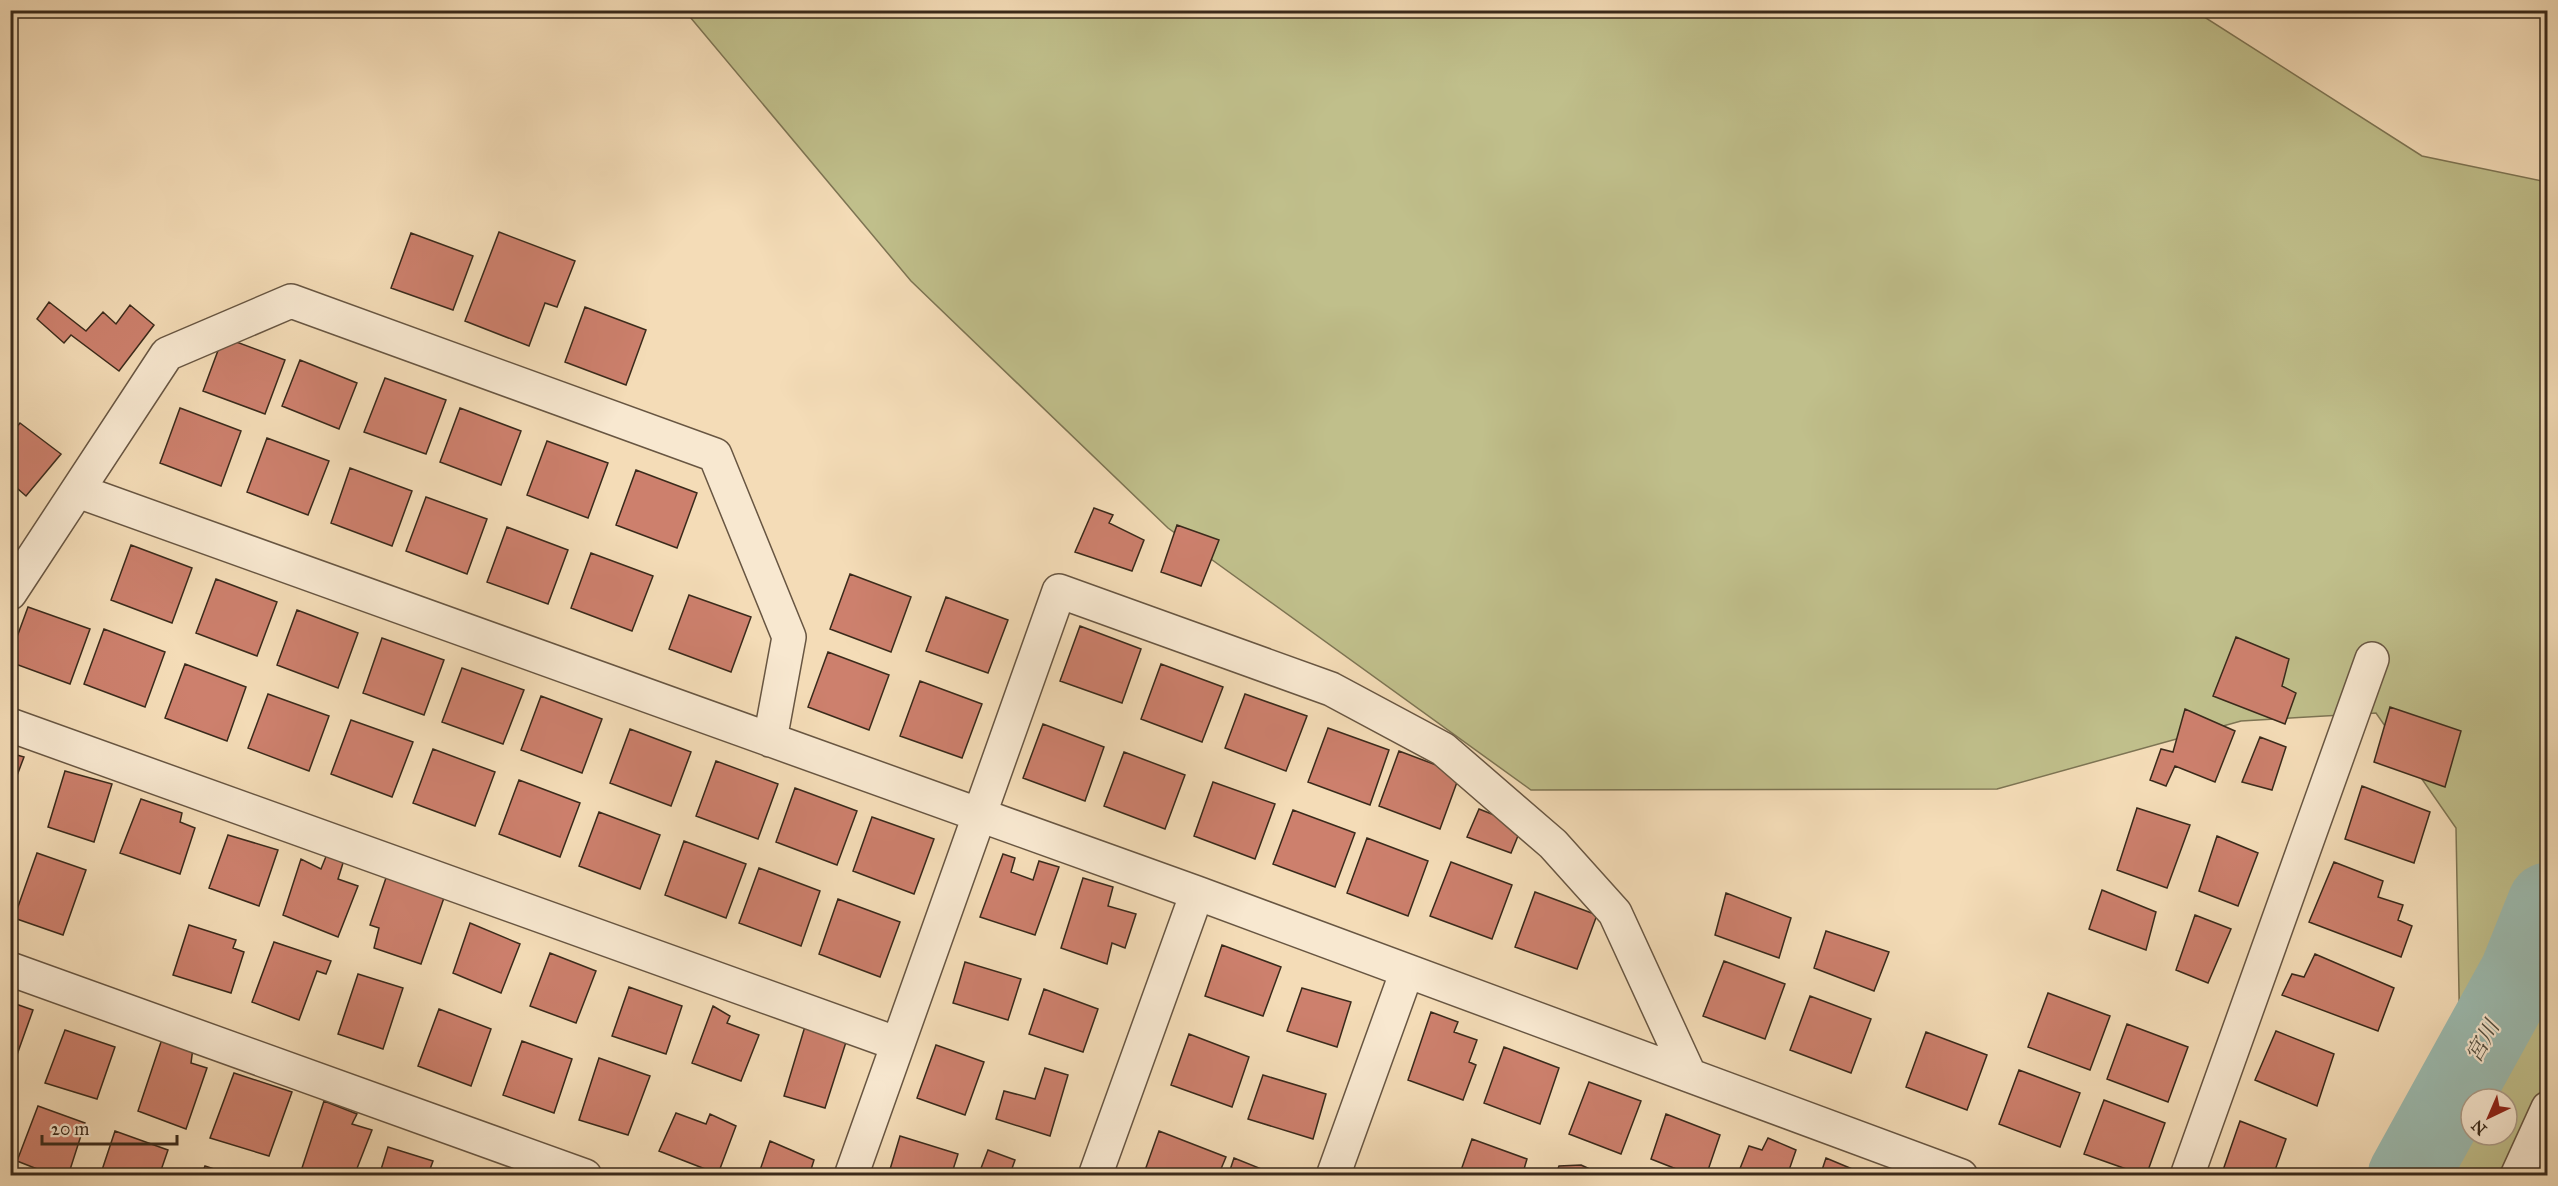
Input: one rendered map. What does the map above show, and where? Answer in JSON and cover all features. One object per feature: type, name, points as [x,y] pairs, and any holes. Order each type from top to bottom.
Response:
[{"type":"street","points":[[10,593],[167,354],[291,301],[715,455],[789,637],[770,740]]},
{"type":"street","points":[[78,491],[1197,893],[1961,1176]]},
{"type":"street","points":[[851,1176],[1059,591],[1331,688],[1443,749],[1553,844],[1615,913],[1689,1074]]},
{"type":"street","points":[[2187,1176],[2372,659]]},
{"type":"street","points":[[10,725],[898,1044]]},
{"type":"street","points":[[1095,1176],[1197,893]]},
{"type":"street","points":[[10,969],[585,1176]]},
{"type":"street","points":[[1334,1176],[1407,971]]},
{"type":"street","points":[[2517,1176],[2547,1108]]},
{"type":"shaded area","points":[[685,11],[2195,11],[2422,156],[2547,182],[2547,1175],[2446,1175],[2459,1111],[2459,1147],[2519,1147],[2519,1087],[2461,1087],[2456,828],[2376,713],[2241,721],[1997,789],[1531,790],[1168,528],[911,281]]},
{"type":"building","points":[[499,232],[575,261],[557,307],[545,303],[529,346],[465,321]]},
{"type":"building","points":[[411,233],[473,256],[453,310],[391,288]]},
{"type":"building","points":[[49,302],[86,331],[103,312],[116,324],[130,305],[154,325],[119,371],[71,335],[64,343],[37,319]]},
{"type":"building","points":[[585,307],[646,330],[626,385],[565,362]]},
{"type":"building","points":[[223,337],[285,360],[265,414],[203,391]]},
{"type":"building","points":[[300,360],[357,383],[339,429],[282,406]]},
{"type":"building","points":[[385,378],[446,400],[426,454],[364,432]]},
{"type":"building","points":[[180,408],[241,431],[221,486],[160,463]]},
{"type":"building","points":[[460,408],[521,431],[501,485],[440,462]]},
{"type":"building","points":[[20,423],[61,454],[26,496],[10,482],[10,435]]},
{"type":"building","points":[[267,438],[329,461],[308,515],[247,492]]},
{"type":"building","points":[[547,441],[608,463],[588,518],[527,495]]},
{"type":"building","points":[[350,468],[412,491],[392,546],[331,523]]},
{"type":"building","points":[[636,470],[697,493],[677,548],[616,525]]},
{"type":"building","points":[[426,497],[487,519],[467,574],[406,551]]},
{"type":"building","points":[[1094,508],[1113,515],[1109,523],[1144,540],[1132,571],[1075,552]]},
{"type":"building","points":[[1177,525],[1219,540],[1201,586],[1161,572]]},
{"type":"building","points":[[507,527],[568,550],[548,604],[487,582]]},
{"type":"building","points":[[131,545],[192,568],[172,623],[111,600]]},
{"type":"building","points":[[591,553],[653,576],[632,631],[571,608]]},
{"type":"building","points":[[850,574],[911,597],[891,652],[830,629]]},
{"type":"building","points":[[216,579],[277,602],[257,656],[196,633]]},
{"type":"building","points":[[689,595],[751,617],[731,672],[669,649]]},
{"type":"building","points":[[946,597],[1008,620],[988,673],[926,651]]},
{"type":"building","points":[[28,607],[90,629],[70,684],[10,662],[10,656]]},
{"type":"building","points":[[297,610],[358,633],[338,688],[277,665]]},
{"type":"building","points":[[1080,626],[1141,649],[1122,703],[1060,681]]},
{"type":"building","points":[[104,629],[165,652],[145,707],[84,684]]},
{"type":"building","points":[[2236,637],[2289,659],[2282,686],[2296,693],[2285,724],[2213,696]]},
{"type":"building","points":[[382,638],[444,660],[424,715],[363,693]]},
{"type":"building","points":[[828,652],[889,675],[869,730],[808,707]]},
{"type":"building","points":[[185,664],[246,687],[227,741],[165,718]]},
{"type":"building","points":[[1161,664],[1223,687],[1202,742],[1141,719]]},
{"type":"building","points":[[462,668],[524,690],[503,744],[442,722]]},
{"type":"building","points":[[920,681],[982,704],[962,758],[900,736]]},
{"type":"building","points":[[268,694],[329,716],[309,771],[248,748]]},
{"type":"building","points":[[1245,694],[1307,716],[1286,771],[1225,748]]},
{"type":"building","points":[[541,696],[602,719],[582,773],[521,750]]},
{"type":"building","points":[[2390,707],[2461,731],[2445,787],[2374,762]]},
{"type":"building","points":[[2185,709],[2235,731],[2215,782],[2175,766],[2166,786],[2150,780],[2161,749],[2173,752]]},
{"type":"building","points":[[351,720],[413,742],[392,797],[331,774]]},
{"type":"building","points":[[1043,724],[1104,747],[1085,801],[1023,778]]},
{"type":"building","points":[[1328,728],[1389,750],[1370,805],[1308,782]]},
{"type":"building","points":[[630,729],[691,752],[671,806],[610,783]]},
{"type":"building","points":[[2260,737],[2286,747],[2272,790],[2242,782]]},
{"type":"building","points":[[433,749],[495,772],[475,826],[413,803]]},
{"type":"building","points":[[1399,751],[1460,774],[1440,829],[1379,806]]},
{"type":"building","points":[[1124,752],[1185,775],[1165,829],[1104,806]]},
{"type":"building","points":[[10,753],[24,757],[10,794]]},
{"type":"building","points":[[716,761],[778,784],[758,839],[696,816]]},
{"type":"building","points":[[65,771],[112,784],[94,842],[48,827]]},
{"type":"building","points":[[519,780],[580,803],[560,857],[499,834]]},
{"type":"building","points":[[1213,782],[1275,804],[1255,859],[1194,836]]},
{"type":"building","points":[[2362,786],[2430,812],[2414,863],[2345,839]]},
{"type":"building","points":[[795,788],[857,811],[837,865],[776,842]]},
{"type":"building","points":[[141,799],[182,813],[180,822],[195,828],[180,874],[120,853]]},
{"type":"building","points":[[2137,808],[2190,825],[2167,888],[2117,870]]},
{"type":"building","points":[[1479,809],[1522,826],[1511,853],[1467,837]]},
{"type":"building","points":[[1293,810],[1355,833],[1335,887],[1273,864]]},
{"type":"building","points":[[599,812],[660,835],[640,889],[579,866]]},
{"type":"building","points":[[872,817],[934,839],[914,894],[853,871]]},
{"type":"building","points":[[228,835],[278,850],[259,906],[209,888]]},
{"type":"building","points":[[2217,836],[2258,853],[2238,906],[2199,891]]},
{"type":"building","points":[[1367,838],[1428,861],[1408,916],[1347,893]]},
{"type":"building","points":[[684,841],[746,864],[726,918],[665,895]]},
{"type":"building","points":[[37,853],[86,870],[63,935],[14,918]]},
{"type":"building","points":[[327,854],[343,863],[338,879],[358,886],[338,937],[283,915],[301,859],[321,869]]},
{"type":"building","points":[[1003,854],[1015,858],[1011,872],[1033,880],[1039,861],[1059,867],[1035,935],[980,917]]},
{"type":"building","points":[[1451,862],[1512,885],[1492,939],[1430,916]]},
{"type":"building","points":[[2334,862],[2383,881],[2378,897],[2403,905],[2398,920],[2412,926],[2401,957],[2309,922]]},
{"type":"building","points":[[759,868],[820,891],[801,946],[739,923]]},
{"type":"building","points":[[388,872],[446,892],[421,964],[374,948],[379,928],[370,925]]},
{"type":"building","points":[[1083,878],[1113,887],[1108,906],[1136,914],[1125,948],[1112,943],[1107,964],[1061,948]]},
{"type":"building","points":[[2102,890],[2156,912],[2146,950],[2089,929]]},
{"type":"building","points":[[1535,892],[1597,915],[1577,969],[1515,947]]},
{"type":"building","points":[[1726,893],[1791,918],[1779,958],[1715,935]]},
{"type":"building","points":[[838,899],[900,922],[880,977],[819,954]]},
{"type":"building","points":[[2195,915],[2231,929],[2208,983],[2176,970]]},
{"type":"building","points":[[470,923],[520,944],[501,993],[453,973]]},
{"type":"building","points":[[189,925],[236,940],[233,948],[244,952],[231,993],[173,975]]},
{"type":"building","points":[[1826,931],[1889,952],[1874,991],[1814,968]]},
{"type":"building","points":[[274,942],[331,961],[326,974],[317,971],[299,1020],[252,1002]]},
{"type":"building","points":[[1222,945],[1281,967],[1263,1016],[1205,996]]},
{"type":"building","points":[[550,953],[596,971],[576,1023],[530,1006]]},
{"type":"building","points":[[2315,954],[2394,988],[2378,1031],[2282,995],[2292,974],[2304,977]]},
{"type":"building","points":[[1724,961],[1785,984],[1765,1039],[1703,1016]]},
{"type":"building","points":[[965,962],[1021,979],[1008,1020],[953,1003]]},
{"type":"building","points":[[358,974],[403,988],[383,1049],[338,1034]]},
{"type":"building","points":[[629,987],[682,1006],[666,1054],[612,1036]]},
{"type":"building","points":[[1302,988],[1351,1002],[1337,1047],[1287,1031]]},
{"type":"building","points":[[1044,989],[1098,1009],[1083,1052],[1029,1034]]},
{"type":"building","points":[[2048,993],[2110,1016],[2090,1070],[2028,1047]]},
{"type":"building","points":[[1810,996],[1871,1019],[1851,1073],[1790,1050]]},
{"type":"building","points":[[10,1002],[33,1010],[14,1063],[10,1062]]},
{"type":"building","points":[[713,1006],[730,1016],[727,1023],[759,1035],[741,1081],[692,1063]]},
{"type":"building","points":[[439,1009],[491,1029],[471,1086],[418,1066]]},
{"type":"building","points":[[1431,1012],[1458,1022],[1454,1032],[1477,1040],[1469,1062],[1476,1065],[1463,1100],[1408,1080]]},
{"type":"building","points":[[806,1023],[847,1039],[825,1108],[784,1096]]},
{"type":"building","points":[[2127,1024],[2188,1047],[2168,1102],[2107,1079]]},
{"type":"building","points":[[65,1030],[115,1047],[97,1099],[45,1083]]},
{"type":"building","points":[[2276,1031],[2334,1054],[2317,1106],[2255,1080]]},
{"type":"building","points":[[1926,1032],[1987,1055],[1967,1110],[1906,1087]]},
{"type":"building","points":[[1189,1034],[1249,1057],[1232,1107],[1171,1085]]},
{"type":"building","points":[[163,1036],[193,1048],[191,1063],[207,1068],[186,1129],[138,1111]]},
{"type":"building","points":[[522,1041],[572,1059],[554,1113],[503,1095]]},
{"type":"building","points":[[936,1045],[984,1062],[965,1115],[917,1098]]},
{"type":"building","points":[[1504,1047],[1559,1068],[1540,1124],[1484,1103]]},
{"type":"building","points":[[599,1058],[650,1076],[628,1135],[579,1120]]},
{"type":"building","points":[[1045,1068],[1068,1075],[1050,1136],[996,1119],[1004,1091],[1035,1099]]},
{"type":"building","points":[[2019,1070],[2080,1093],[2060,1147],[1999,1124]]},
{"type":"building","points":[[234,1073],[292,1092],[269,1156],[210,1138]]},
{"type":"building","points":[[1263,1075],[1326,1094],[1313,1139],[1248,1119]]},
{"type":"building","points":[[1589,1082],[1641,1101],[1621,1154],[1569,1134]]},
{"type":"building","points":[[2104,1100],[2165,1123],[2146,1176],[2084,1154]]},
{"type":"building","points":[[324,1101],[357,1114],[352,1124],[372,1130],[354,1176],[314,1176],[301,1171]]},
{"type":"building","points":[[38,1106],[85,1123],[68,1176],[55,1176],[17,1161]]},
{"type":"building","points":[[676,1113],[706,1124],[710,1114],[736,1126],[718,1174],[659,1151]]},
{"type":"building","points":[[1666,1114],[1720,1135],[1706,1176],[1694,1176],[1651,1159]]},
{"type":"building","points":[[2240,1121],[2286,1139],[2273,1176],[2221,1176]]},
{"type":"building","points":[[115,1131],[168,1150],[159,1176],[100,1176]]},
{"type":"building","points":[[1159,1131],[1226,1157],[1218,1176],[1143,1176]]},
{"type":"building","points":[[900,1136],[958,1154],[951,1176],[888,1176]]},
{"type":"building","points":[[1768,1138],[1796,1150],[1787,1176],[1737,1176],[1749,1146],[1762,1150]]},
{"type":"building","points":[[1472,1139],[1527,1159],[1522,1176],[1459,1176]]},
{"type":"building","points":[[770,1141],[814,1160],[809,1176],[758,1176]]},
{"type":"building","points":[[388,1147],[433,1161],[429,1172],[440,1176],[379,1176]]},
{"type":"building","points":[[988,1150],[1015,1160],[1010,1174],[1013,1176],[978,1176]]},
{"type":"building","points":[[1234,1158],[1279,1176],[1228,1176]]},
{"type":"building","points":[[1826,1158],[1869,1176],[1820,1176]]},
{"type":"building","points":[[1581,1165],[1605,1176],[1555,1176],[1559,1166]]},
{"type":"building","points":[[205,1166],[235,1176],[201,1176]]},
{"type":"waterway","name":"宮川","points":[[2408,1176],[2520,973],[2548,903]]}]
